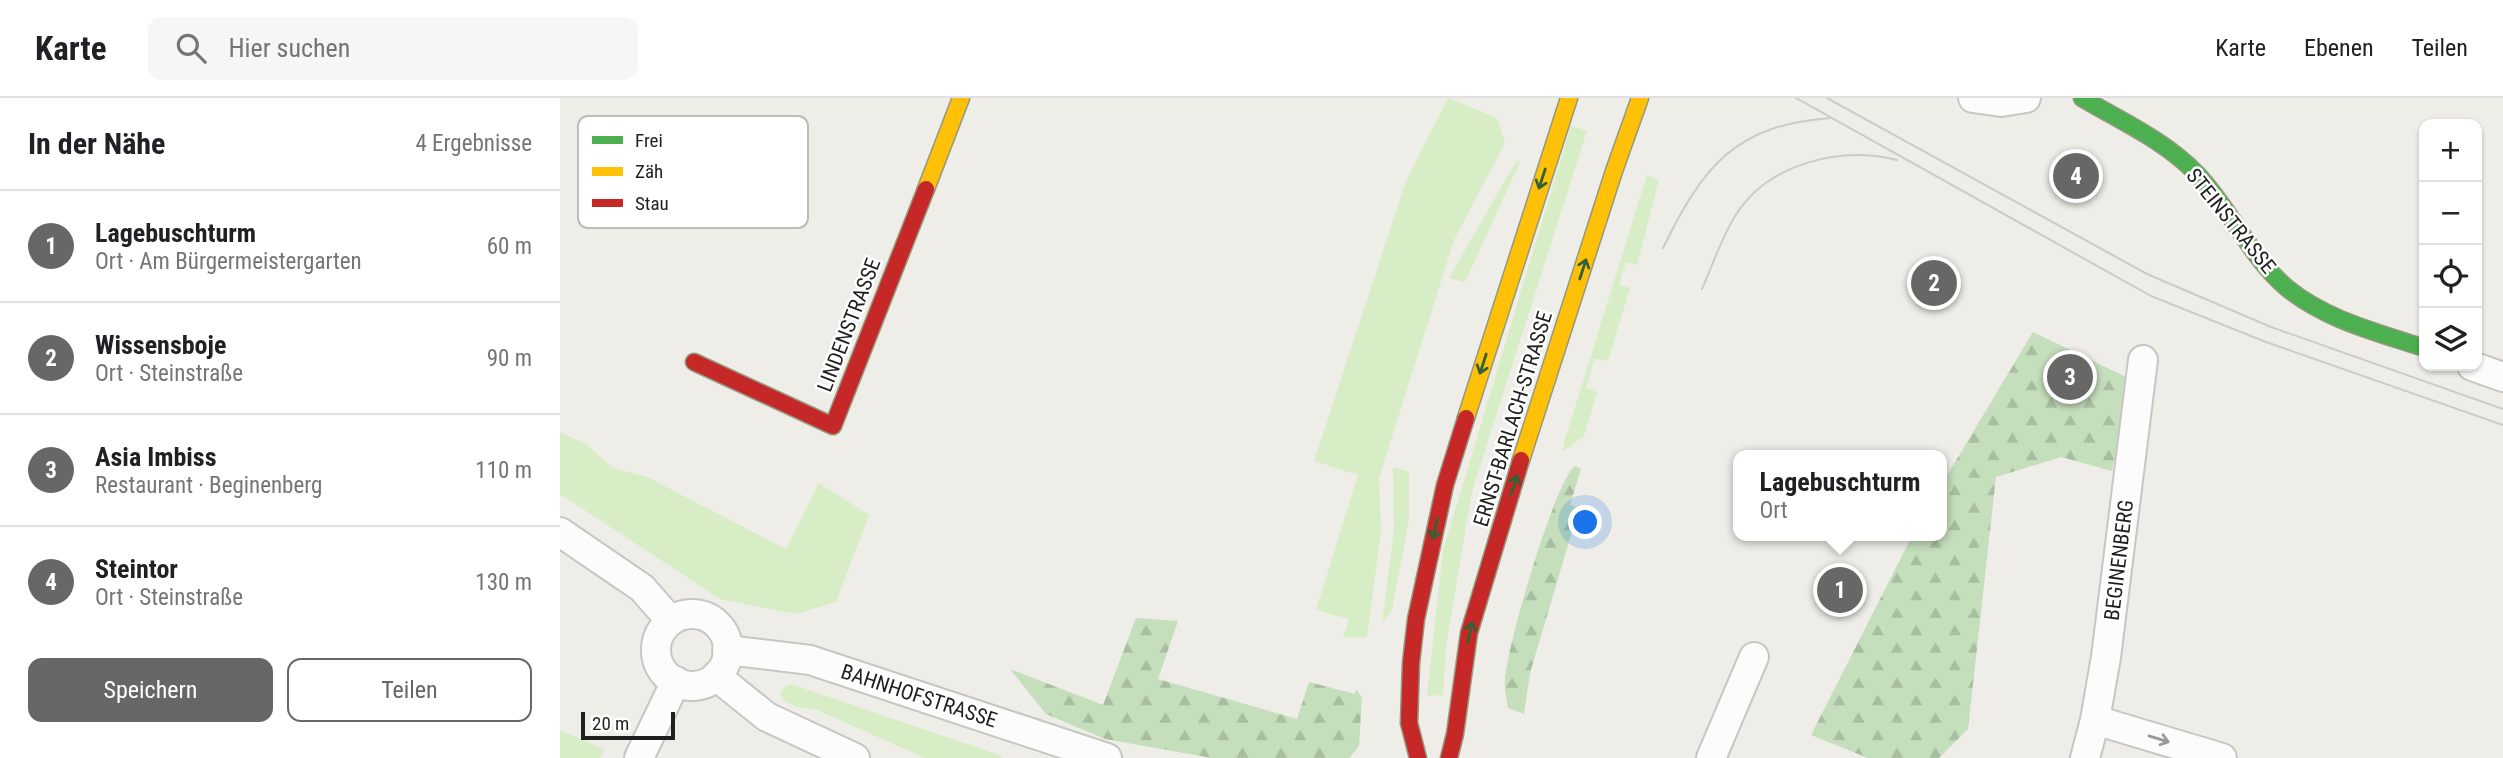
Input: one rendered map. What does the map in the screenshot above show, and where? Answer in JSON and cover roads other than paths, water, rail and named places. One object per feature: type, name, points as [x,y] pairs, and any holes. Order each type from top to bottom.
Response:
[{"type":"main road","name":"LINDENSTRASSE","points":[[694,362],[833,426],[961,98]]},
{"type":"main road","name":"ERNST-BARLACH-STRASSE","points":[[1418,758],[1409,723],[1411,663],[1416,619],[1445,485],[1569,98]]},
{"type":"main road","name":"ERNST-BARLACH-STRASSE","points":[[1449,758],[1473,621],[1530,431],[1640,98]]},
{"type":"main road","name":"STEINSTRASSE","points":[[2082,98],[2178,156],[2196,172],[2258,257],[2287,288],[2312,306],[2419,346]]},
{"type":"street","points":[[1973,98],[2001,102],[2026,98]]},
{"type":"street","name":"BEGINENBERG","points":[[2085,758],[2106,657],[2143,360]]},
{"type":"street","points":[[2482,370],[2503,377]]},
{"type":"street","points":[[560,532],[642,589],[671,621]]},
{"type":"street","points":[[691,614],[703,615],[714,621],[722,631],[727,650],[723,667],[716,676],[705,683],[693,685],[676,681],[661,669],[656,645],[660,633],[671,621],[678,616],[691,614]]},
{"type":"street","name":"BAHNHOFSTRASSE","points":[[727,650],[810,660],[1107,758]]},
{"type":"street","points":[[1711,758],[1754,657]]},
{"type":"street","points":[[716,676],[767,717],[855,758]]},
{"type":"street","points":[[639,758],[676,681]]},
{"type":"street","points":[[2095,720],[2222,758]]},
{"type":"tram line","points":[[1796,98],[2151,296],[2266,342],[2503,425]]},
{"type":"tram line","points":[[1827,98],[2147,274],[2271,327],[2503,409]]},
{"type":"tram line","points":[[1663,248],[1693,194],[1708,173],[1726,155],[1746,141],[1770,130],[1798,122],[1831,118]]},
{"type":"tram line","points":[[1702,289],[1735,216],[1749,198],[1766,183],[1786,171],[1829,158],[1852,155],[1897,160]]},
{"type":"place","name":"Steintor","points":[[2076,176]]},
{"type":"place","name":"Wissensboje","points":[[1934,283]]},
{"type":"place","name":"Asia Imbiss","points":[[2070,377]]},
{"type":"place","name":"Lagebuschturm","points":[[1840,590]]}]
